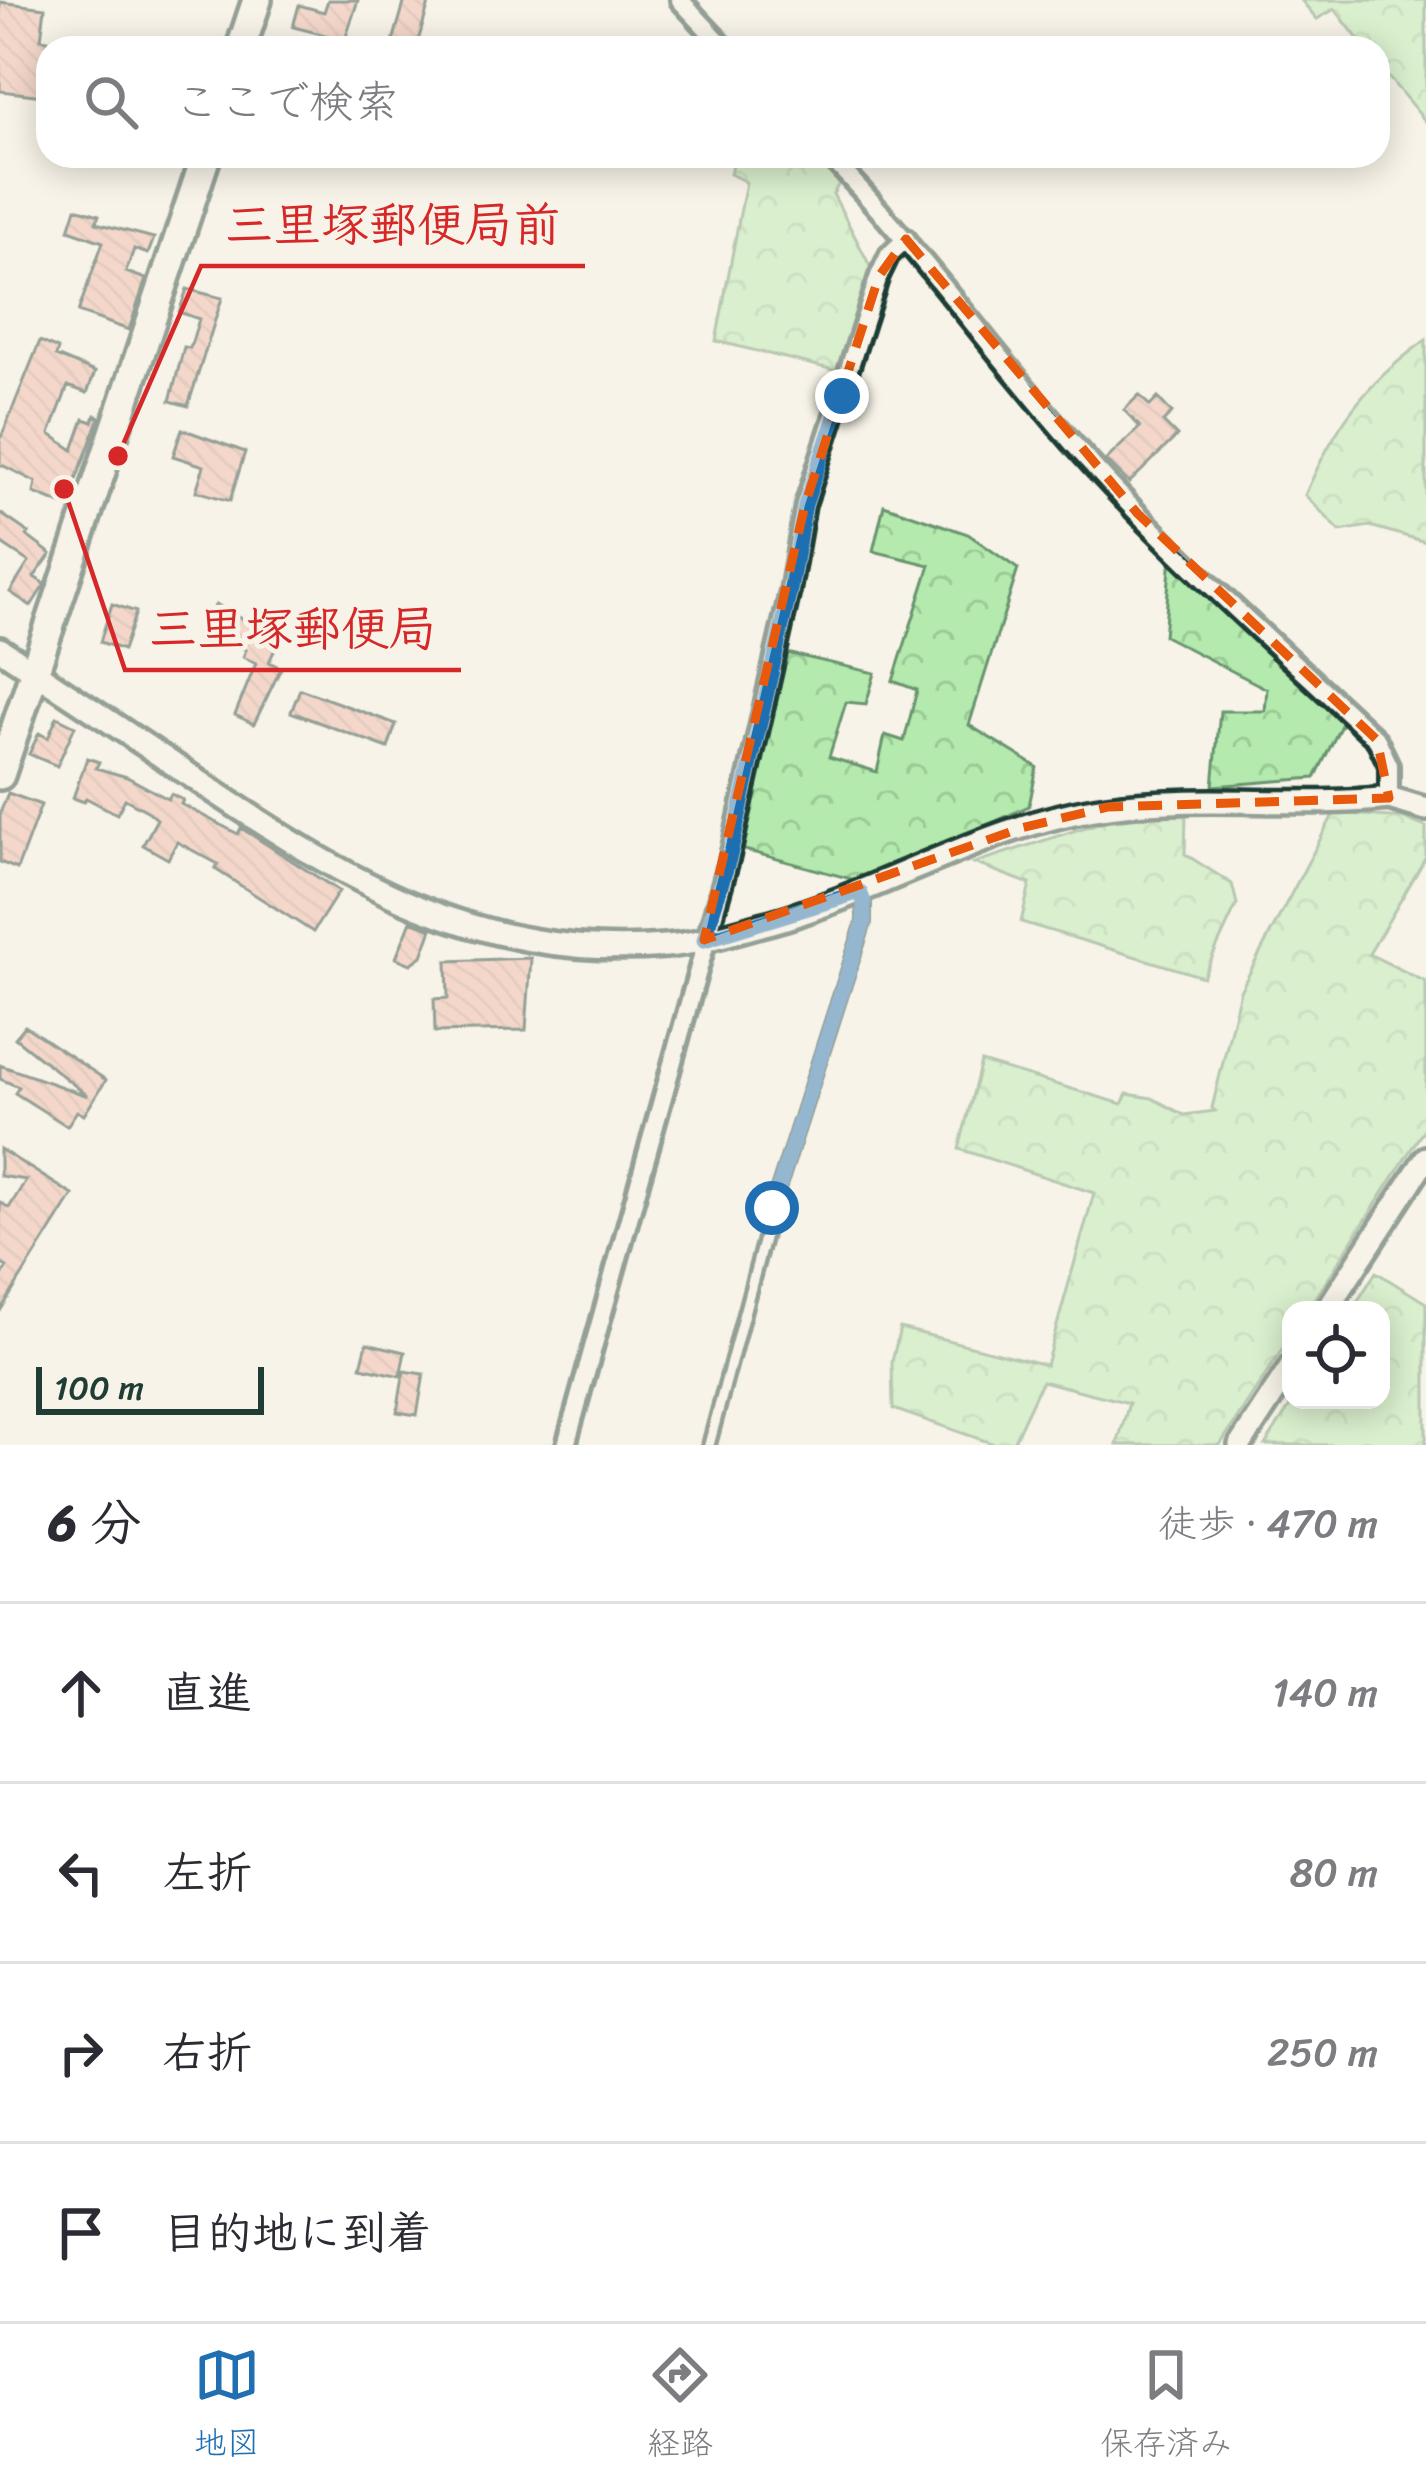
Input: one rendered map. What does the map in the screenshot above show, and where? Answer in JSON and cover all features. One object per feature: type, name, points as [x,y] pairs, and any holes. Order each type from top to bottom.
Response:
[{"type":"main road","points":[[245,36],[257,0]]},
{"type":"main road","points":[[0,775],[202,168]]},
{"type":"street","points":[[680,0],[714,36]]},
{"type":"street","points":[[840,168],[906,239],[1123,499],[1377,740],[1389,765],[1389,798]]},
{"type":"street","points":[[566,1445],[735,834],[805,505],[878,277],[906,239]]},
{"type":"street","points":[[0,649],[317,859],[393,899],[456,922],[538,942],[614,947],[704,940],[860,892],[1022,828],[1108,807],[1389,798],[1426,809]]},
{"type":"street","points":[[1334,1301],[1426,1158]]},
{"type":"street","points":[[1240,1445],[1282,1380]]},
{"type":"lane","points":[[709,1445],[772,1208],[864,922],[860,892]]},
{"type":"highlighted area","points":[[906,239],[1138,514],[1377,740],[1389,798],[1108,807],[1021,828],[704,940],[805,505],[879,276]]},
{"type":"green space","points":[[1301,0],[1426,0],[1426,122],[1390,79],[1390,36],[1356,36],[1335,9],[1317,19]]},
{"type":"green space","points":[[731,168],[830,168],[841,180],[833,194],[871,268],[838,371],[716,341],[746,182],[730,174]]},
{"type":"green space","points":[[1426,340],[1426,542],[1370,526],[1340,531],[1305,495],[1328,448],[1368,390]]},
{"type":"green space","points":[[884,505],[968,534],[1018,569],[969,725],[1037,767],[1029,806],[862,882],[737,848],[787,653],[875,673],[866,704],[846,702],[829,757],[877,772],[885,735],[904,741],[917,690],[893,681],[930,565],[873,551]]},
{"type":"green space","points":[[1171,557],[1343,721],[1315,778],[1213,786],[1220,711],[1265,711],[1267,689],[1164,636]]},
{"type":"green space","points":[[1334,813],[1404,818],[1426,827],[1426,857],[1369,954],[1426,982],[1426,1126],[1314,1301],[1282,1301],[1282,1350],[1220,1445],[1117,1445],[1129,1403],[1042,1381],[1012,1445],[997,1445],[893,1409],[892,1362],[900,1328],[1046,1365],[1094,1193],[959,1149],[981,1062],[1122,1104],[1127,1094],[1152,1098],[1184,1115],[1215,1111],[1240,991]]},
{"type":"green space","points":[[1186,815],[1185,854],[1232,884],[1237,904],[1203,977],[1021,922],[1030,884],[974,863],[1120,816]]},
{"type":"green space","points":[[1376,1272],[1426,1303],[1426,1445],[1265,1445],[1288,1409],[1390,1409],[1390,1301],[1358,1301]]},
{"type":"building","points":[[328,0],[358,0],[346,36],[293,27],[299,5],[324,12]]},
{"type":"building","points":[[405,0],[430,0],[420,36],[394,36]]},
{"type":"building","points":[[0,2],[45,8],[41,36],[36,36],[36,95],[0,91]]},
{"type":"building","points":[[76,208],[99,215],[96,223],[154,238],[148,254],[134,249],[126,272],[146,279],[129,330],[78,312],[103,242],[69,230]]},
{"type":"building","points":[[187,289],[222,298],[188,406],[170,401],[184,347],[190,348],[199,319],[179,312]]},
{"type":"building","points":[[40,341],[58,349],[56,356],[95,372],[87,393],[68,386],[50,434],[73,450],[84,419],[93,422],[95,415],[100,417],[66,506],[34,493],[36,482],[0,464],[0,440]]},
{"type":"building","points":[[1139,395],[1150,406],[1158,398],[1172,413],[1163,422],[1177,436],[1129,483],[1106,460],[1140,427],[1124,410]]},
{"type":"building","points":[[182,429],[245,452],[230,501],[196,491],[204,466],[173,456]]},
{"type":"building","points":[[0,513],[51,554],[34,577],[45,584],[31,606],[10,592],[29,562],[0,543]]},
{"type":"building","points":[[112,604],[136,612],[123,650],[100,642]]},
{"type":"building","points":[[216,604],[279,640],[269,662],[281,668],[254,724],[235,715],[256,663],[243,657],[246,650],[217,636],[220,631],[205,624]]},
{"type":"building","points":[[300,689],[396,724],[388,748],[291,712]]},
{"type":"building","points":[[57,717],[75,726],[57,766],[29,754],[39,733],[48,738]]},
{"type":"building","points":[[87,758],[99,762],[96,768],[127,777],[168,799],[171,794],[183,800],[181,804],[238,834],[241,828],[339,891],[313,932],[215,869],[218,864],[177,842],[168,859],[143,845],[157,819],[149,812],[125,799],[117,814],[86,798],[84,802],[73,798]]},
{"type":"building","points":[[8,793],[41,805],[17,869],[0,862],[0,813]]},
{"type":"building","points":[[411,921],[432,929],[422,956],[411,964],[396,958]]},
{"type":"building","points":[[531,958],[526,1030],[435,1032],[434,999],[448,998],[447,961]]},
{"type":"building","points":[[25,1026],[106,1080],[84,1115],[77,1111],[67,1126],[15,1093],[19,1087],[0,1079],[0,1065],[88,1096],[15,1038]]},
{"type":"building","points":[[0,1149],[73,1195],[0,1311],[0,1279],[7,1267],[0,1263],[0,1202],[9,1208],[26,1180],[0,1176]]},
{"type":"building","points":[[367,1343],[405,1352],[400,1376],[361,1367]]},
{"type":"building","points":[[404,1371],[424,1374],[417,1415],[397,1412]]},
{"type":"place","name":"三里塚郵便局前","points":[[118,456]]},
{"type":"place","name":"三里塚郵便局","points":[[64,489]]},
{"type":"route","points":[[772,1208],[864,922],[864,902],[860,892],[704,940],[730,856],[805,505],[842,396]]}]
